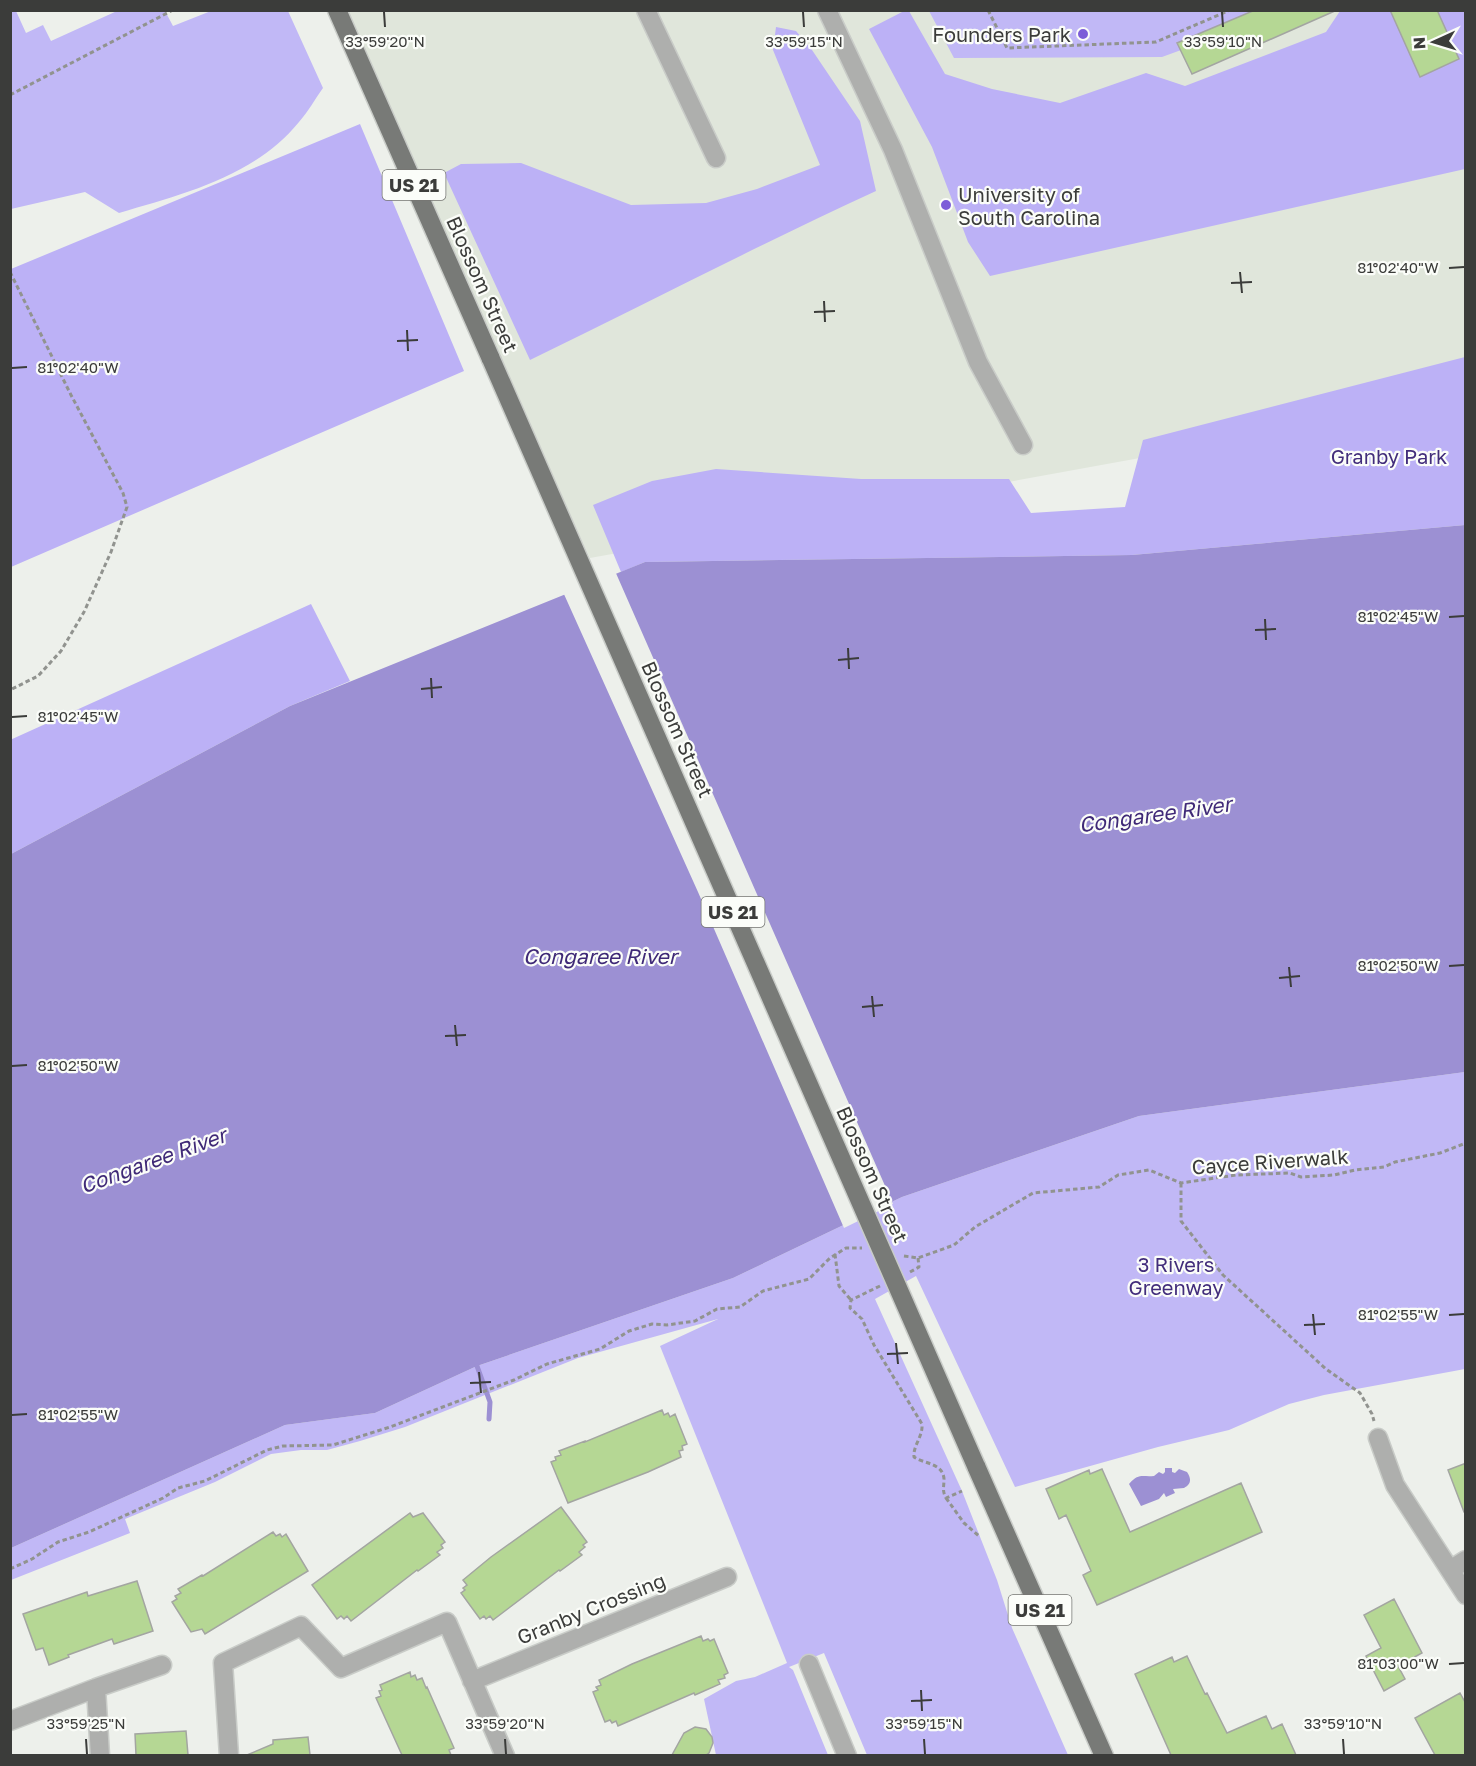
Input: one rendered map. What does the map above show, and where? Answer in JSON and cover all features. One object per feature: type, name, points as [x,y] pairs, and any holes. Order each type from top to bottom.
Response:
[{"type":"main road","name":"Blossom Street","points":[[337,10],[1104,1755]]},
{"type":"street","points":[[646,10],[716,158]]},
{"type":"street","points":[[835,13],[978,362],[1023,444]]},
{"type":"street","points":[[1378,1438],[1395,1485],[1466,1595]]},
{"type":"street","points":[[1450,1570],[1466,1560]]},
{"type":"street","name":"Granby Crossing","points":[[472,1681],[727,1577]]},
{"type":"street","points":[[229,1755],[222,1663],[301,1626],[341,1668],[447,1622],[505,1755]]},
{"type":"street","points":[[809,1664],[847,1755]]},
{"type":"street","points":[[10,1721],[162,1665]]},
{"type":"street","points":[[96,1688],[100,1755]]},
{"type":"path","points":[[10,94],[173,10]]},
{"type":"path","points":[[988,10],[1007,48],[1156,42],[1230,10]]},
{"type":"path","points":[[10,272],[123,493],[127,507],[111,552],[84,612],[61,651],[38,676],[10,690]]},
{"type":"path","name":"Cayce Riverwalk","points":[[918,1258],[954,1245],[975,1227],[1033,1193],[1099,1187],[1118,1175],[1149,1170],[1180,1183],[1236,1175],[1290,1173],[1301,1177],[1334,1175],[1384,1167],[1395,1162],[1440,1153],[1466,1143]]},
{"type":"path","points":[[1180,1183],[1181,1221],[1223,1275],[1326,1369],[1360,1393],[1372,1414],[1378,1438]]},
{"type":"path","points":[[10,1569],[32,1559],[58,1542],[88,1532],[163,1498],[178,1488],[213,1477],[274,1448],[323,1447],[345,1442],[434,1412],[547,1364],[600,1349],[635,1329],[652,1324],[667,1325],[694,1321],[717,1309],[740,1307],[763,1291],[809,1279],[835,1254],[846,1248],[863,1248]]},
{"type":"path","points":[[835,1254],[839,1286],[851,1300],[850,1308],[862,1319],[874,1346],[922,1424],[921,1434],[913,1452],[914,1457],[935,1465],[943,1474],[943,1490],[946,1498],[964,1523],[979,1536]]},
{"type":"path","points":[[896,1254],[918,1258],[920,1267],[910,1272]]},
{"type":"path","points":[[851,1300],[880,1286]]},
{"type":"path","points":[[946,1498],[962,1491]]},
{"type":"shaded area","name":"University of South Carolina","points":[[338,11],[1465,11],[1465,399],[590,558]]},
{"type":"green space","points":[[10,11],[16,11],[26,33],[43,25],[51,41],[117,11],[165,11],[173,26],[211,11],[288,11],[323,88],[299,122],[281,141],[261,157],[216,181],[119,213],[85,192],[11,209]]},
{"type":"green space","points":[[904,11],[909,11],[945,74],[992,89],[1060,103],[1146,73],[1185,86],[1326,32],[1340,11],[1465,11],[1465,169],[990,276],[968,242],[932,147],[869,29]]},
{"type":"green space","name":"Founders Park","points":[[929,11],[1288,11],[1162,57],[954,58]]},
{"type":"green space","points":[[776,27],[796,31],[812,50],[860,121],[876,191],[530,360],[444,173],[461,164],[521,163],[631,205],[706,203],[757,189],[820,165],[773,50]]},
{"type":"green space","points":[[360,124],[464,371],[11,567],[11,269]]},
{"type":"green space","name":"Granby Park","points":[[1465,357],[1465,525],[1132,555],[645,562],[621,572],[593,505],[652,481],[716,469],[861,479],[1009,479],[1031,513],[1125,507],[1143,440]]},
{"type":"green space","points":[[311,604],[350,681],[290,706],[11,854],[10,740]]},
{"type":"green space","name":"3 Rivers Greenway","points":[[1465,1072],[1465,1369],[1324,1395],[1289,1404],[1229,1430],[1158,1447],[1015,1487],[916,1276],[875,1299],[962,1491],[997,1580],[1012,1628],[1068,1755],[867,1755],[824,1653],[789,1667],[793,1670],[828,1755],[716,1755],[704,1699],[736,1681],[755,1677],[787,1663],[660,1346],[718,1319],[578,1358],[405,1427],[360,1441],[327,1450],[301,1450],[271,1454],[215,1482],[125,1519],[130,1533],[11,1580],[11,1548],[285,1425],[375,1413],[477,1366],[733,1278],[902,1197],[1139,1116]]},
{"type":"water","name":"Congaree River","points":[[1465,525],[1465,1072],[1139,1116],[902,1197],[733,1278],[477,1366],[375,1413],[285,1425],[11,1548],[11,854],[290,706],[645,562],[1132,555]]},
{"type":"water","points":[[1165,1468],[1172,1468],[1172,1472],[1175,1473],[1179,1469],[1187,1472],[1190,1483],[1184,1488],[1173,1489],[1175,1493],[1166,1497],[1164,1493],[1159,1499],[1141,1506],[1129,1484],[1138,1477],[1154,1476],[1159,1472],[1163,1474]]},
{"type":"pier","points":[[615,571],[893,1204],[844,1228],[698,892],[563,592]]},
{"type":"building","points":[[1255,10],[1337,10],[1192,74],[1177,43]]},
{"type":"building","points":[[1390,10],[1437,10],[1459,59],[1420,77]]},
{"type":"building","points":[[662,1410],[664,1415],[668,1413],[670,1417],[675,1414],[687,1444],[682,1446],[683,1450],[679,1451],[681,1457],[568,1503],[551,1462],[556,1460],[555,1457],[561,1455],[559,1451]]},
{"type":"building","points":[[1466,1463],[1466,1512],[1464,1512],[1448,1470]]},
{"type":"building","points":[[1102,1469],[1130,1532],[1241,1483],[1262,1532],[1097,1605],[1083,1575],[1091,1571],[1066,1515],[1059,1519],[1046,1489],[1089,1470],[1090,1474]]},
{"type":"building","points":[[561,1507],[587,1542],[579,1552],[582,1555],[493,1620],[490,1616],[480,1619],[461,1593],[467,1585],[463,1580]]},
{"type":"building","points":[[410,1513],[413,1517],[423,1513],[445,1542],[441,1545],[443,1548],[437,1552],[440,1555],[351,1621],[347,1616],[344,1619],[341,1616],[337,1619],[312,1585]]},
{"type":"building","points":[[273,1532],[276,1536],[280,1534],[282,1537],[286,1534],[308,1571],[205,1634],[202,1629],[191,1632],[172,1602],[177,1599],[175,1596],[181,1593],[178,1589]]},
{"type":"building","points":[[137,1581],[153,1631],[114,1644],[112,1639],[68,1655],[69,1657],[49,1665],[43,1648],[36,1650],[23,1614],[87,1592],[88,1596]]},
{"type":"building","points":[[1394,1599],[1422,1653],[1398,1666],[1405,1679],[1384,1691],[1366,1656],[1381,1648],[1364,1615]]},
{"type":"building","points":[[701,1636],[703,1641],[714,1639],[728,1673],[724,1675],[725,1678],[718,1680],[720,1684],[618,1726],[616,1721],[605,1722],[593,1692],[601,1685],[599,1680]]},
{"type":"building","points":[[1187,1656],[1227,1733],[1266,1716],[1272,1729],[1282,1724],[1296,1755],[1171,1755],[1135,1674],[1172,1657],[1174,1662]]},
{"type":"building","points":[[410,1672],[411,1677],[415,1675],[417,1680],[422,1678],[427,1687],[454,1748],[449,1750],[451,1755],[402,1755],[376,1698],[381,1696],[380,1685]]},
{"type":"building","points":[[1460,1693],[1466,1704],[1466,1755],[1435,1755],[1415,1718]]},
{"type":"building","points":[[695,1727],[706,1729],[712,1737],[713,1743],[709,1753],[706,1755],[672,1755],[684,1733]]},
{"type":"building","points":[[186,1731],[188,1755],[136,1755],[135,1734]]},
{"type":"building","points":[[308,1737],[310,1755],[247,1755],[273,1744],[273,1740]]},
{"type":"waterway","points":[[477,1366],[490,1402],[489,1419]]},
{"type":"place","name":"Founders Park","points":[[1083,34]]},
{"type":"place","name":"University of South Carolina","points":[[946,205]]}]
